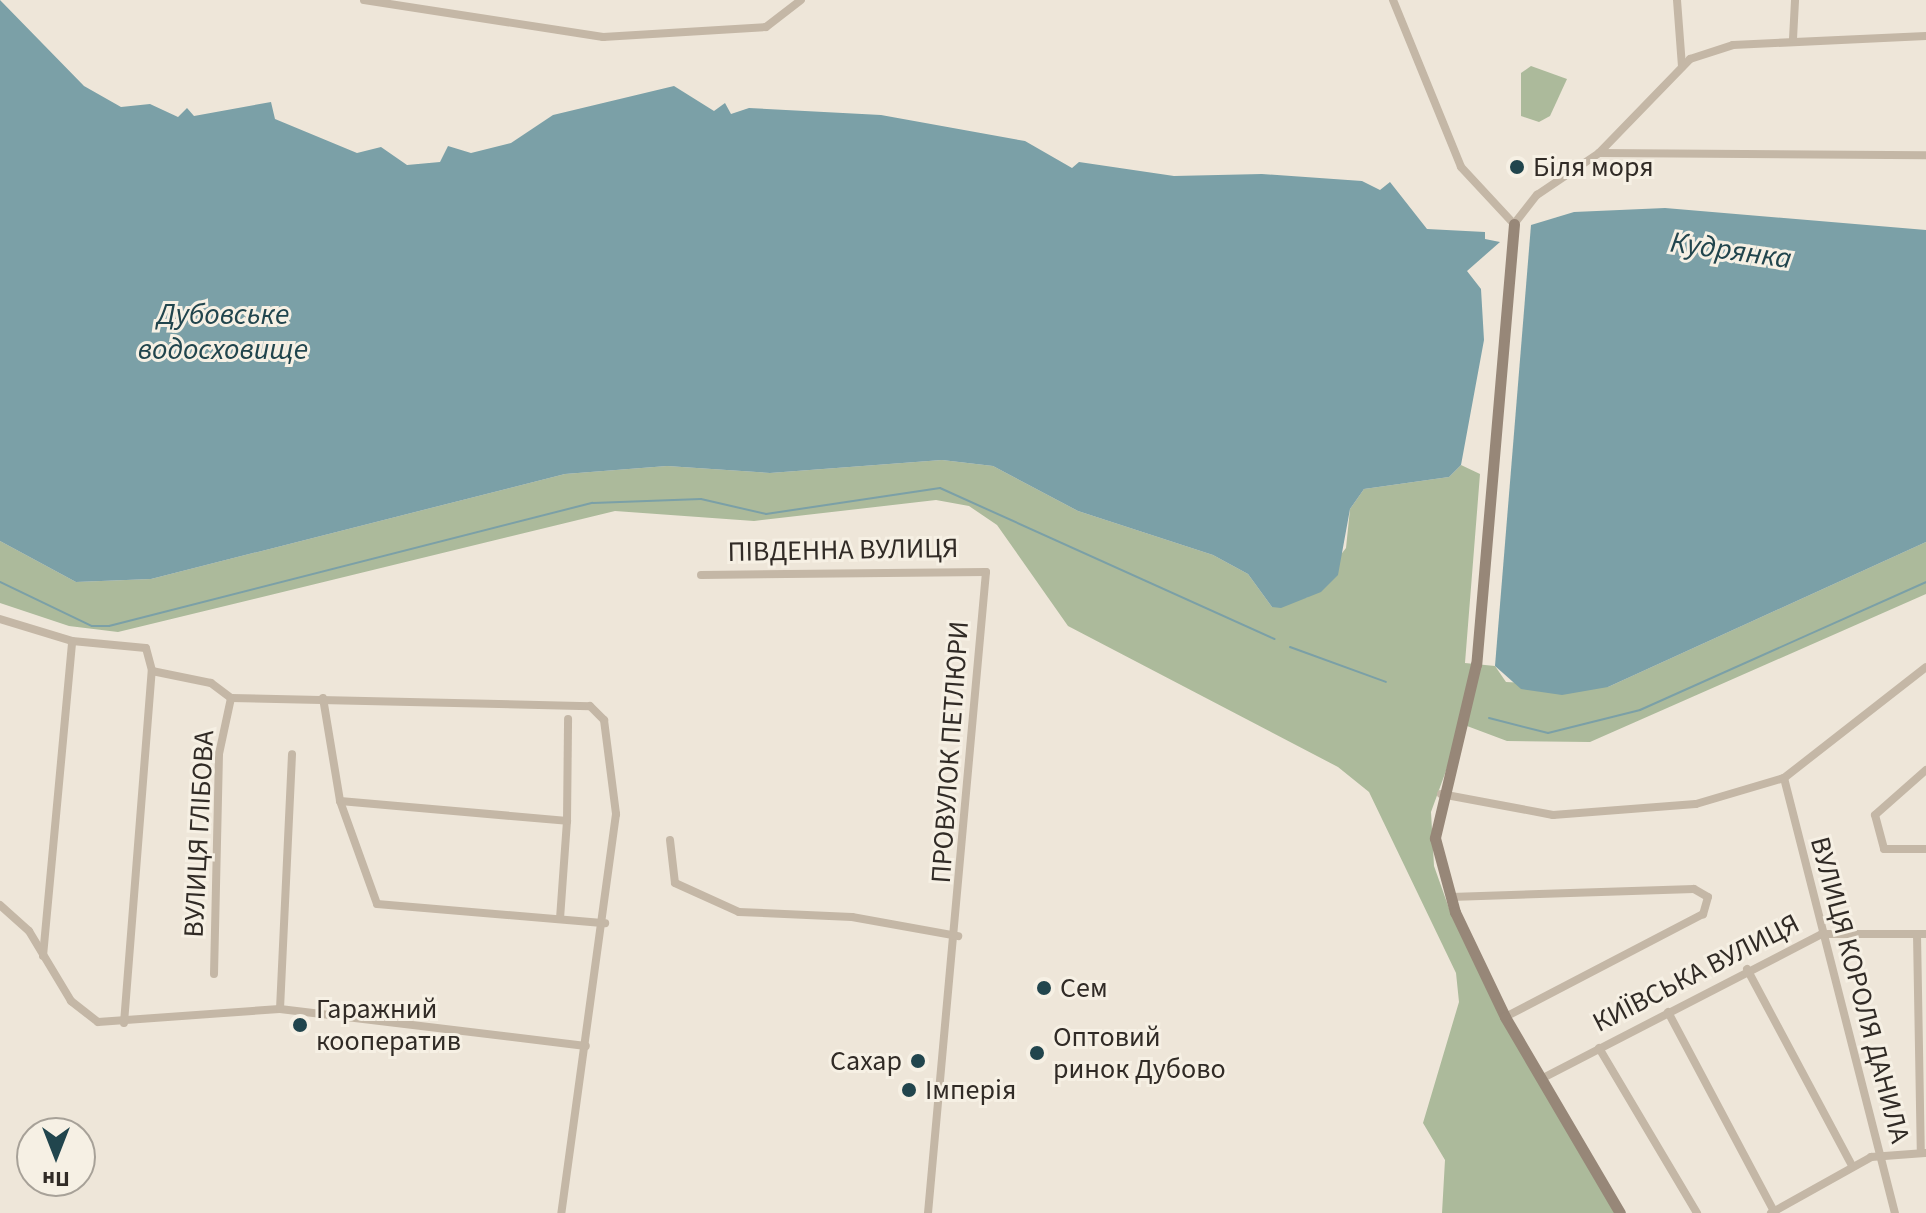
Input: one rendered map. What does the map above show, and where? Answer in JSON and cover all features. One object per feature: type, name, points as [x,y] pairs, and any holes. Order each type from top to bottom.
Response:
[{"type":"street","points":[[364,0],[603,37],[766,27],[801,0]]},
{"type":"street","points":[[1393,0],[1461,167],[1514,224]]},
{"type":"street","points":[[1677,0],[1682,66]]},
{"type":"street","points":[[1793,39],[1795,0]]},
{"type":"street","points":[[1620,1213],[1505,1017],[1451,897],[1435,838],[1441,794],[1476,664],[1514,224],[1537,195],[1599,153],[1682,66],[1733,45],[1793,39],[1926,36]]},
{"type":"street","points":[[1599,153],[1926,155]]},
{"type":"street","name":"ПІВДЕННА ВУЛИЦЯ","points":[[701,575],[986,572]]},
{"type":"street","name":"ПРОВУЛОК ПЕТЛЮРИ","points":[[928,1213],[958,936],[986,572]]},
{"type":"street","points":[[0,619],[72,641],[146,648],[152,671],[124,1023]]},
{"type":"street","points":[[43,956],[72,641]]},
{"type":"street","points":[[1441,794],[1553,815],[1612,815],[1696,804],[1784,778],[1926,667]]},
{"type":"street","points":[[152,671],[211,683],[231,698],[590,706],[604,720],[613,762],[605,923],[561,1213]]},
{"type":"street","name":"ВУЛИЦЯ ГЛІБОВА","points":[[214,974],[219,754],[231,698]]},
{"type":"street","points":[[323,698],[340,801],[377,904],[605,923]]},
{"type":"street","points":[[560,918],[567,821],[568,719]]},
{"type":"street","points":[[280,1009],[292,754]]},
{"type":"street","points":[[1926,770],[1875,815],[1884,849],[1926,849]]},
{"type":"street","name":"ВУЛИЦЯ КОРОЛЯ ДАНИЛА","points":[[1784,778],[1895,1213]]},
{"type":"street","points":[[340,801],[567,821]]},
{"type":"street","points":[[670,840],[675,883],[739,912],[852,917],[958,936]]},
{"type":"street","points":[[1451,897],[1694,889],[1708,897],[1703,914],[1505,1017]]},
{"type":"street","points":[[0,905],[43,956],[85,1016],[124,1023],[280,1009],[586,1046]]},
{"type":"street","name":"КИЇВСЬКА ВУЛИЦЯ","points":[[1541,1079],[1747,969],[1822,934],[1922,934]]},
{"type":"street","points":[[1668,1012],[1774,1212],[1852,1166],[1880,1154],[1924,1153],[1922,934]]},
{"type":"street","points":[[1747,969],[1852,1166]]},
{"type":"street","points":[[1599,1048],[1697,1213]]},
{"type":"green space","points":[[1531,66],[1567,79],[1550,116],[1539,122],[1521,116],[1521,73]]},
{"type":"green space","points":[[942,460],[993,466],[1078,511],[1213,555],[1248,574],[1272,607],[1308,597],[1346,548],[1350,509],[1364,489],[1449,477],[1461,465],[1480,474],[1465,663],[1495,666],[1506,682],[1608,687],[1926,542],[1926,594],[1590,742],[1507,741],[1467,726],[1467,713],[1431,812],[1434,866],[1451,914],[1616,1213],[1442,1213],[1445,1160],[1423,1123],[1459,1002],[1456,973],[1369,792],[1338,767],[1068,626],[997,525],[969,506],[936,500],[754,521],[615,511],[118,632],[69,626],[0,603],[0,541],[76,582],[151,579],[565,474],[667,466],[770,473]]},
{"type":"water","name":"Дубовське водосховище","points":[[0,0],[84,86],[121,107],[150,104],[178,117],[187,108],[194,116],[271,102],[275,119],[357,153],[381,147],[407,165],[440,162],[448,146],[471,153],[511,143],[553,115],[674,86],[714,111],[725,103],[731,114],[749,108],[881,115],[1025,141],[1072,168],[1079,162],[1174,176],[1262,174],[1362,181],[1380,190],[1390,182],[1427,229],[1485,232],[1485,239],[1500,242],[1467,271],[1481,289],[1484,340],[1461,465],[1449,477],[1364,489],[1350,509],[1338,575],[1321,592],[1281,608],[1272,607],[1248,574],[1213,555],[1078,511],[993,466],[942,460],[770,473],[667,466],[565,474],[151,579],[76,582],[0,541]]},
{"type":"water","name":"Кудрянка","points":[[1665,208],[1926,230],[1926,542],[1608,687],[1562,695],[1521,689],[1495,666],[1531,225],[1574,212]]},
{"type":"waterway","points":[[0,582],[92,626],[109,626],[593,503],[701,499],[766,514],[940,488],[1274,639]]},
{"type":"waterway","points":[[1489,718],[1548,733],[1640,710],[1926,582]]},
{"type":"waterway","points":[[1290,647],[1386,682]]},
{"type":"place","name":"Біля моря","points":[[1517,167]]},
{"type":"place","name":"Сем","points":[[1044,988]]},
{"type":"place","name":"Гаражний кооператив","points":[[300,1025]]},
{"type":"place","name":"Оптовий ринок Дубово","points":[[1037,1053]]},
{"type":"place","name":"Сахар","points":[[918,1061]]},
{"type":"place","name":"Імперія","points":[[909,1090]]}]
